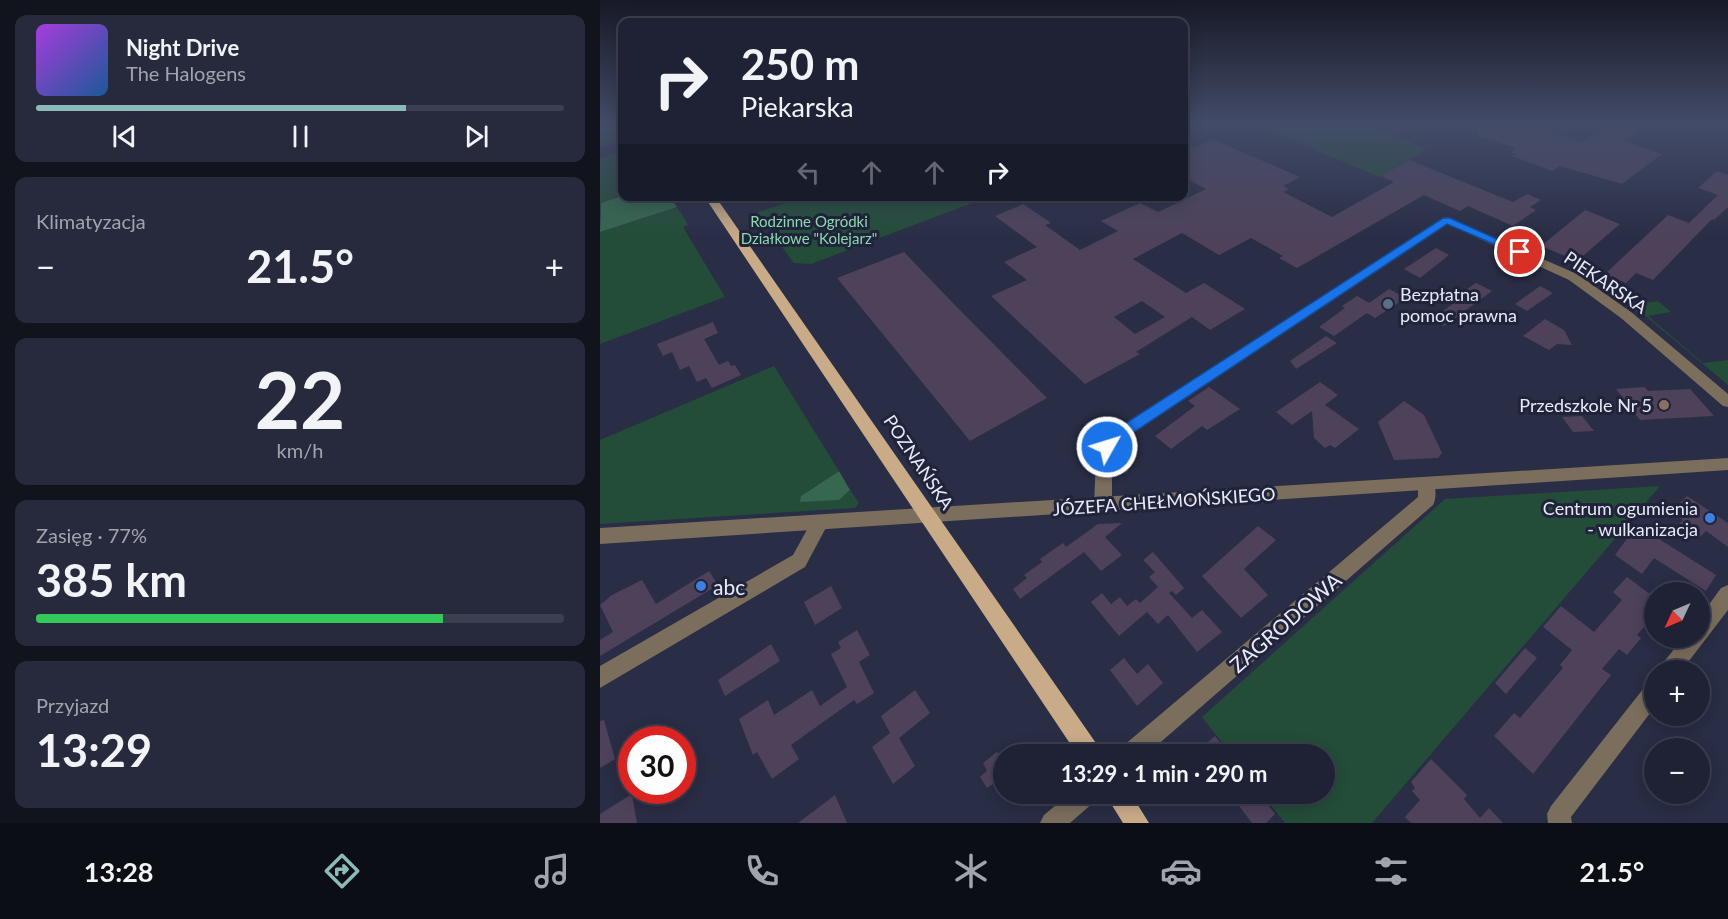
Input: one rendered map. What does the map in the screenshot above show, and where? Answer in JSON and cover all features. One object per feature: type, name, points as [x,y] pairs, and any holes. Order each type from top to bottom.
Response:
[{"type":"main road","name":"POZNAŃSKA","points":[[712,201],[1083,744]]},
{"type":"main road","points":[[1124,804],[1137,823]]},
{"type":"street","name":"PIEKARSKA","points":[[1103,505],[1104,457],[1114,438],[1447,220],[1573,277],[1626,315],[1728,402]]},
{"type":"street","name":"JÓZEFA CHEŁMOŃSKIEGO","points":[[600,536],[1728,464]]},
{"type":"street","name":"ZAGRODOWA","points":[[1143,744],[1427,500],[1426,484]]},
{"type":"street","points":[[600,678],[799,561],[820,522]]},
{"type":"street","points":[[1710,618],[1728,594]]},
{"type":"street","points":[[1678,660],[1687,648]]},
{"type":"street","points":[[1560,823],[1559,814],[1644,704]]},
{"type":"street","points":[[1052,823],[1074,804]]},
{"type":"green space","points":[[600,161],[618,161],[618,197],[601,203],[600,211]]},
{"type":"green space","points":[[1342,161],[1406,161],[1379,177]]},
{"type":"green space","points":[[618,197],[618,201],[673,201],[677,207],[600,232],[601,203]]},
{"type":"green space","name":"Rodzinne Ogródki Działkowe \"Kolejarz\"","points":[[791,201],[977,201],[811,264],[794,263],[756,213]]},
{"type":"green space","points":[[677,207],[688,225],[683,227],[725,297],[600,344],[600,232]]},
{"type":"green space","points":[[1658,301],[1671,312],[1648,316],[1703,363],[1728,360],[1728,385],[1642,313],[1630,310],[1633,305]]},
{"type":"green space","points":[[774,366],[839,471],[801,496],[838,500],[850,490],[859,503],[855,508],[600,524],[600,440]]},
{"type":"green space","points":[[839,471],[850,490],[839,500],[800,502],[801,496]]},
{"type":"green space","points":[[1660,486],[1372,823],[1285,823],[1270,804],[1335,804],[1335,744],[1223,744],[1202,717],[1445,499]]},
{"type":"building","points":[[1188,161],[1264,161],[1300,177],[1283,186],[1289,189],[1283,192],[1332,217],[1394,182],[1381,176],[1407,161],[1412,161],[1513,202],[1527,194],[1541,200],[1530,207],[1536,210],[1513,226],[1468,206],[1460,211],[1424,195],[1297,268],[1279,258],[1283,256],[1251,238],[1219,255],[1182,233],[1133,259],[1186,293],[1204,283],[1245,309],[1210,330],[1192,317],[1136,352],[1140,354],[1085,384],[991,296],[1027,280],[1004,262],[1037,247],[995,216],[1023,204],[1051,223],[1045,225],[1080,250],[1118,231],[1101,221],[1140,203],[1158,212],[1181,201],[1188,201],[1188,198],[1206,189],[1188,179]],"holes":[[[1142,301],[1165,317],[1135,334],[1114,317]]]},
{"type":"building","points":[[1526,161],[1652,161],[1622,184],[1560,166],[1552,171]]},
{"type":"building","points":[[1717,171],[1728,175],[1728,207],[1714,220],[1712,219],[1653,280],[1636,273],[1626,283],[1605,274],[1668,215],[1689,223],[1718,195],[1698,188]]},
{"type":"building","points":[[1585,210],[1620,224],[1577,261],[1541,246]]},
{"type":"building","points":[[1436,248],[1449,255],[1420,278],[1404,269]]},
{"type":"building","points":[[904,252],[1047,398],[970,441],[837,278]]},
{"type":"building","points":[[1476,283],[1492,291],[1444,326],[1432,319],[1465,295],[1461,293]]},
{"type":"building","points":[[1540,286],[1553,293],[1527,311],[1515,304]]},
{"type":"building","points":[[1389,289],[1406,298],[1375,318],[1367,313],[1334,336],[1319,327],[1357,296],[1369,303]]},
{"type":"building","points":[[1545,319],[1564,330],[1572,345],[1557,344],[1549,350],[1523,336]]},
{"type":"building","points":[[713,322],[718,333],[704,339],[719,365],[728,361],[731,366],[735,365],[741,375],[712,388],[706,378],[697,382],[689,366],[680,370],[672,352],[663,356],[657,344]]},
{"type":"building","points":[[1326,336],[1337,343],[1296,369],[1290,361]]},
{"type":"building","points":[[1320,382],[1338,395],[1325,405],[1359,429],[1335,448],[1330,445],[1325,448],[1314,438],[1312,411],[1292,425],[1276,412]]},
{"type":"building","points":[[1209,387],[1240,409],[1207,430],[1202,426],[1171,449],[1155,436],[1195,406],[1188,401]]},
{"type":"building","points":[[1645,387],[1648,391],[1690,389],[1714,416],[1640,420],[1616,389]]},
{"type":"building","points":[[1404,401],[1424,415],[1442,453],[1438,458],[1394,460],[1378,422]]},
{"type":"building","points":[[1582,416],[1594,431],[1573,432],[1562,417]]},
{"type":"building","points":[[1687,496],[1728,523],[1728,547],[1706,531],[1699,538],[1679,524],[1683,520],[1671,512]]},
{"type":"building","points":[[1122,523],[1105,537],[1122,555],[1101,571],[1084,552],[1020,599],[1013,589],[1027,578],[1024,575],[1042,562],[1040,559],[1063,543],[1066,547],[1098,524]]},
{"type":"building","points":[[1637,525],[1716,575],[1710,585],[1710,582],[1692,582],[1654,558],[1642,574],[1615,555]]},
{"type":"building","points":[[1258,526],[1276,540],[1244,569],[1268,595],[1241,618],[1202,576]]},
{"type":"building","points":[[1153,552],[1184,588],[1176,595],[1172,591],[1169,593],[1192,618],[1202,610],[1222,632],[1197,652],[1168,615],[1158,624],[1147,612],[1119,636],[1091,602],[1102,593],[1111,604],[1120,597],[1127,606],[1136,599],[1140,603],[1158,587],[1149,577],[1155,572],[1143,560]]},
{"type":"building","points":[[709,571],[718,585],[600,656],[600,640],[613,632],[600,605],[612,595],[642,580],[656,604]]},
{"type":"building","points":[[1627,577],[1644,590],[1644,627],[1637,635],[1641,638],[1627,655],[1619,649],[1602,669],[1611,675],[1533,774],[1494,736],[1514,713],[1520,718],[1563,668],[1560,665],[1572,650],[1543,627],[1561,606],[1594,632],[1622,600],[1613,592]]},
{"type":"building","points":[[831,586],[842,608],[815,625],[804,602]]},
{"type":"building","points":[[857,630],[870,655],[859,662],[874,693],[857,704],[854,700],[791,745],[799,759],[772,779],[757,752],[753,755],[739,719],[768,700],[774,715],[812,690],[820,706],[847,687],[831,654],[841,648],[838,642]]},
{"type":"building","points":[[771,644],[780,661],[725,696],[718,680]]},
{"type":"building","points":[[1525,648],[1537,658],[1506,694],[1495,683]]},
{"type":"building","points":[[1124,658],[1137,674],[1148,664],[1163,683],[1137,706],[1110,670]]},
{"type":"building","points":[[915,690],[930,713],[899,738],[915,766],[893,784],[872,747],[890,733],[881,716]]},
{"type":"building","points":[[604,720],[615,759],[600,768],[600,721]]},
{"type":"building","points":[[1215,736],[1221,744],[1206,744]]},
{"type":"building","points":[[993,755],[993,784],[987,788],[980,777],[987,771],[983,763]]},
{"type":"building","points":[[1431,759],[1467,795],[1464,799],[1480,818],[1489,808],[1503,823],[1411,823],[1405,817],[1420,800],[1412,791],[1415,788],[1411,782]]},
{"type":"building","points":[[835,795],[847,823],[798,823]]},
{"type":"building","points":[[618,803],[634,804],[637,823],[600,823],[600,814]]},
{"type":"building","points":[[1238,804],[1267,804],[1275,814],[1266,823],[1252,823]]},
{"type":"place","name":"Bezpłatna pomoc prawna","points":[[1388,304]]},
{"type":"place","name":"Przedszkole Nr 5","points":[[1664,405]]},
{"type":"place","name":"Centrum ogumienia - wulkanizacja","points":[[1710,518]]},
{"type":"place","name":"abc","points":[[701,586]]},
{"type":"route","points":[[1107,447],[1114,438],[1447,220],[1520,252]]}]
